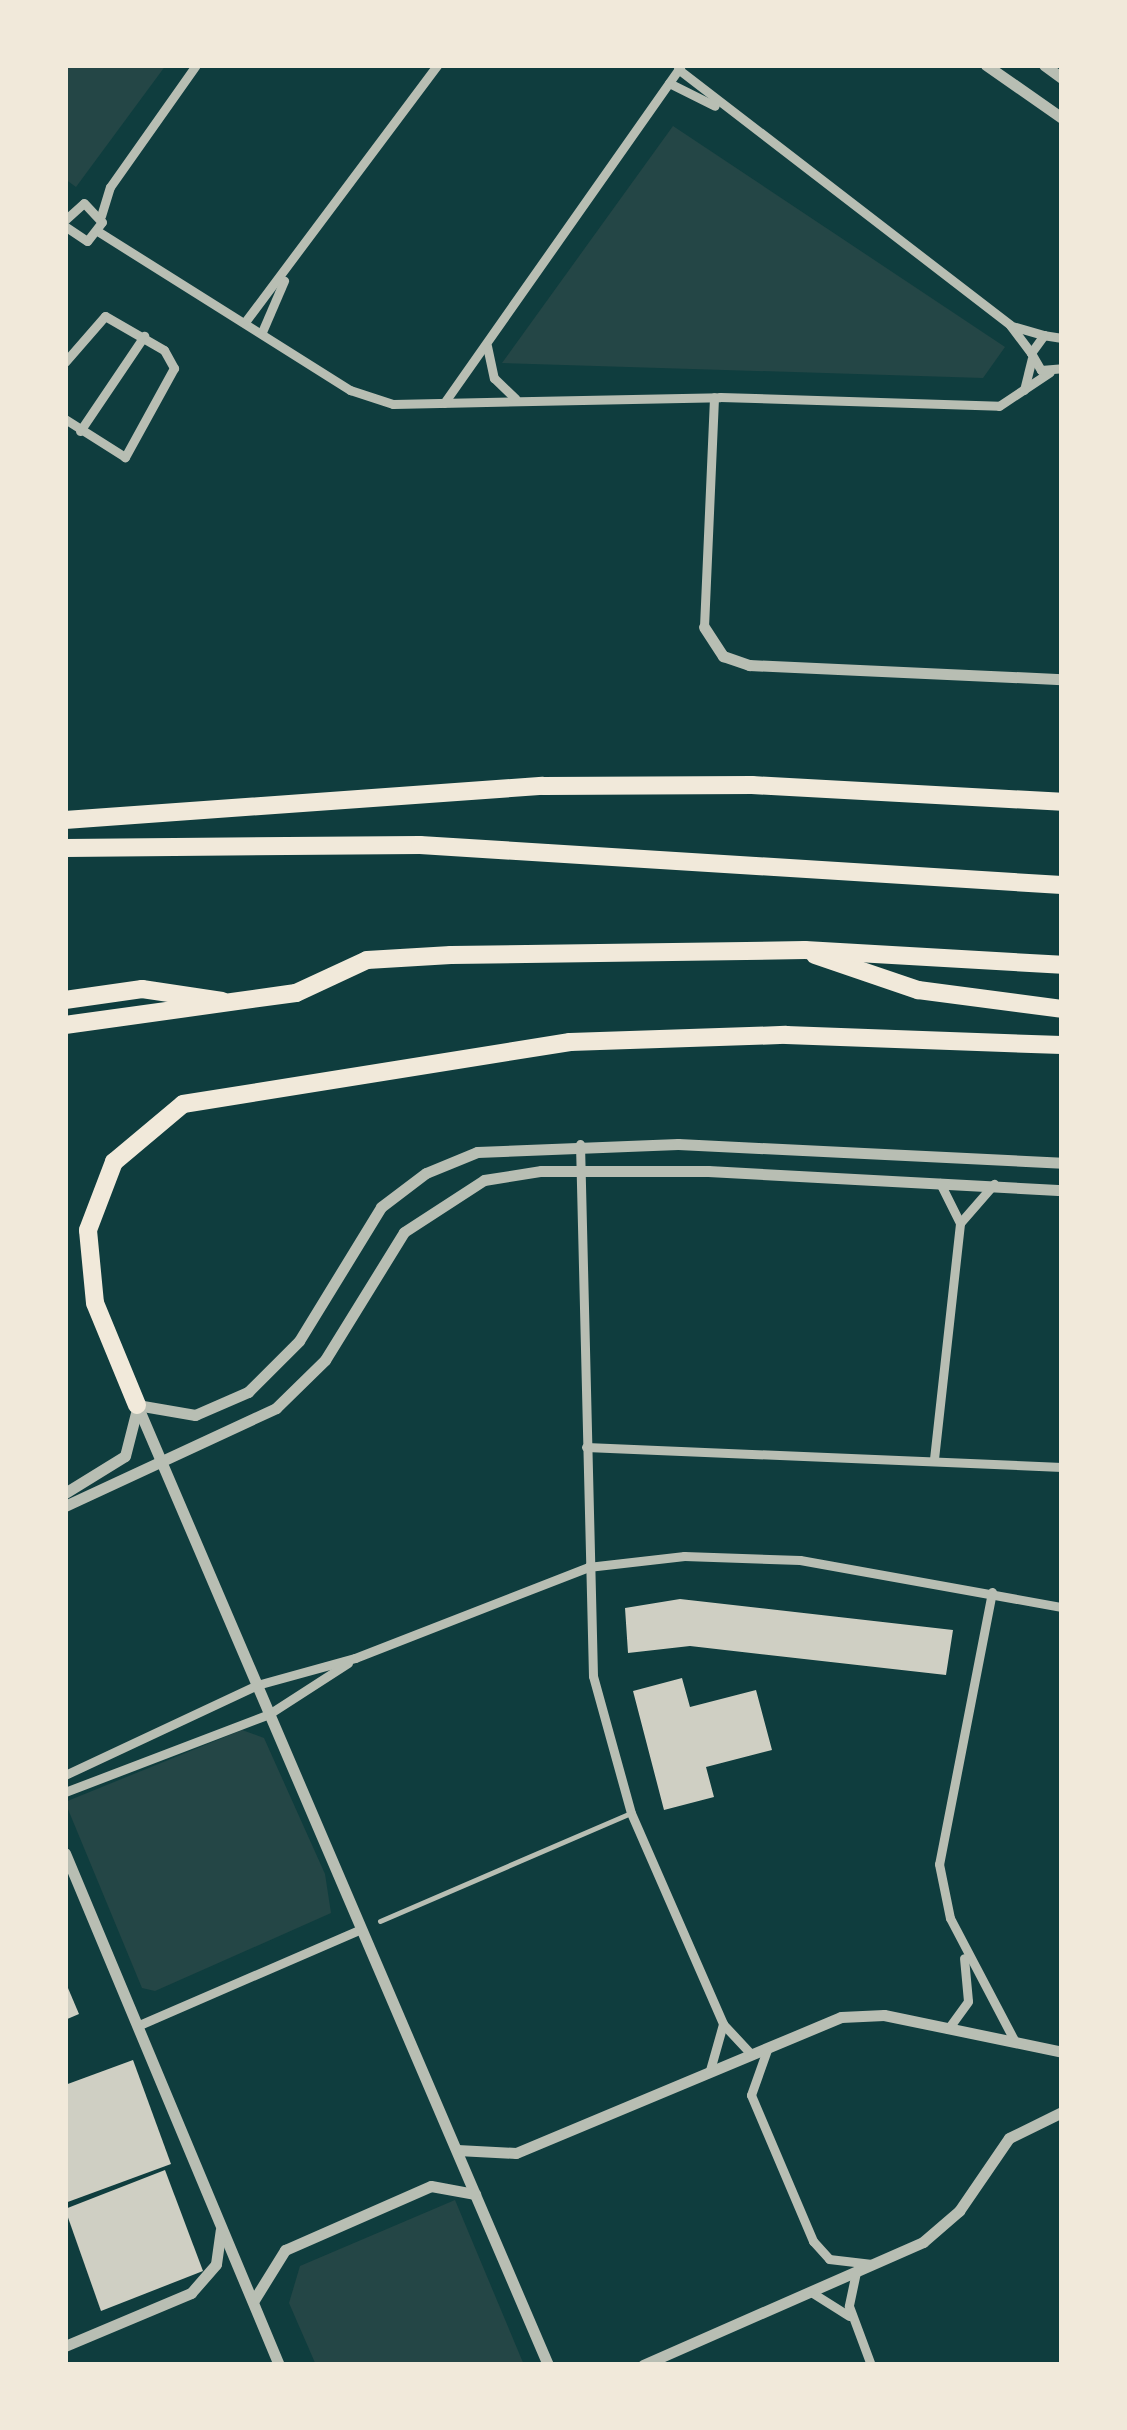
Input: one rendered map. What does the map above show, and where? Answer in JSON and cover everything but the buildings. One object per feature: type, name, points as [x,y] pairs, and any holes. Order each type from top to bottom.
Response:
[{"type":"highway","points":[[65,820],[560,786],[1062,802]]},
{"type":"highway","points":[[65,848],[420,845],[1062,885]]},
{"type":"highway","points":[[805,950],[918,990],[1062,1009]]},
{"type":"highway","points":[[65,1025],[230,1003],[315,987],[367,960],[805,950],[1062,965]]},
{"type":"highway","points":[[65,1000],[164,989],[230,1003]]},
{"type":"highway","points":[[138,1404],[94,1302],[88,1230],[114,1162],[183,1104],[570,1042],[786,1035],[1062,1045]]},
{"type":"street","points":[[100,232],[110,186],[196,65]]},
{"type":"street","points":[[245,322],[285,278],[437,65]]},
{"type":"street","points":[[986,65],[1062,118]]},
{"type":"street","points":[[1044,65],[1062,78]]},
{"type":"street","points":[[444,403],[680,67],[717,107]]},
{"type":"street","points":[[65,250],[73,238],[100,232],[360,396],[444,403],[714,397],[999,406],[1058,371],[1032,356],[1010,325],[717,107],[669,83]]},
{"type":"street","points":[[73,238],[66,216],[110,186]]},
{"type":"street","points":[[84,203],[101,216]]},
{"type":"street","points":[[262,332],[285,278]]},
{"type":"street","points":[[65,362],[96,318],[144,336],[174,368],[128,453],[113,456],[65,419]]},
{"type":"street","points":[[1010,325],[1053,336]]},
{"type":"street","points":[[1024,392],[1032,356],[1062,327]]},
{"type":"street","points":[[80,431],[144,336]]},
{"type":"street","points":[[486,346],[494,378],[519,400]]},
{"type":"street","points":[[714,397],[704,627],[723,656],[748,665],[1062,679]]},
{"type":"street","points":[[580,1144],[593,1676],[631,1813],[723,2024],[750,2053]]},
{"type":"street","points":[[138,1404],[195,1415],[248,1392],[312,1322],[370,1221],[426,1172],[496,1148],[580,1144],[1062,1163]]},
{"type":"street","points":[[65,1506],[164,1466],[294,1394],[338,1342],[390,1248],[432,1206],[503,1175],[581,1171],[937,1180],[1062,1190]]},
{"type":"street","points":[[934,1459],[960,1223],[937,1180]]},
{"type":"street","points":[[960,1223],[995,1184]]},
{"type":"street","points":[[138,1404],[548,2365]]},
{"type":"street","points":[[65,1493],[125,1456],[138,1404]]},
{"type":"street","points":[[586,1448],[1062,1467]]},
{"type":"street","points":[[65,1775],[257,1685],[355,1658],[588,1567],[742,1556],[992,1592],[1062,1606]]},
{"type":"street","points":[[992,1592],[938,1864],[964,1950],[996,2018],[1022,2045]]},
{"type":"street","points":[[65,1792],[269,1714],[355,1658]]},
{"type":"street","points":[[65,1853],[279,2365]]},
{"type":"street","points":[[136,2026],[361,1929]]},
{"type":"street","points":[[948,2028],[968,2001],[964,1950]]},
{"type":"street","points":[[456,2150],[503,2158],[770,2044],[862,2014],[1062,2052]]},
{"type":"street","points":[[710,2070],[723,2024]]},
{"type":"street","points":[[770,2044],[751,2095],[813,2241],[829,2259],[874,2264]]},
{"type":"street","points":[[643,2365],[936,2233],[1009,2138],[1062,2112]]},
{"type":"street","points":[[254,2301],[284,2250],[431,2186],[475,2194]]},
{"type":"street","points":[[65,2346],[191,2293],[216,2264],[221,2226]]},
{"type":"street","points":[[856,2272],[851,2318],[871,2365]]},
{"type":"street","points":[[811,2292],[851,2318]]},
{"type":"lane","points":[[380,1921],[631,1813]]},
{"type":"shaded area","points":[[65,65],[166,65],[76,187],[65,179]]},
{"type":"shaded area","points":[[673,126],[1005,347],[983,378],[502,363]]},
{"type":"shaded area","points":[[242,1730],[264,1738],[325,1874],[331,1913],[155,1991],[142,1988],[65,1802]]},
{"type":"shaded area","points":[[455,2200],[524,2365],[316,2365],[289,2303],[300,2266]]}]
